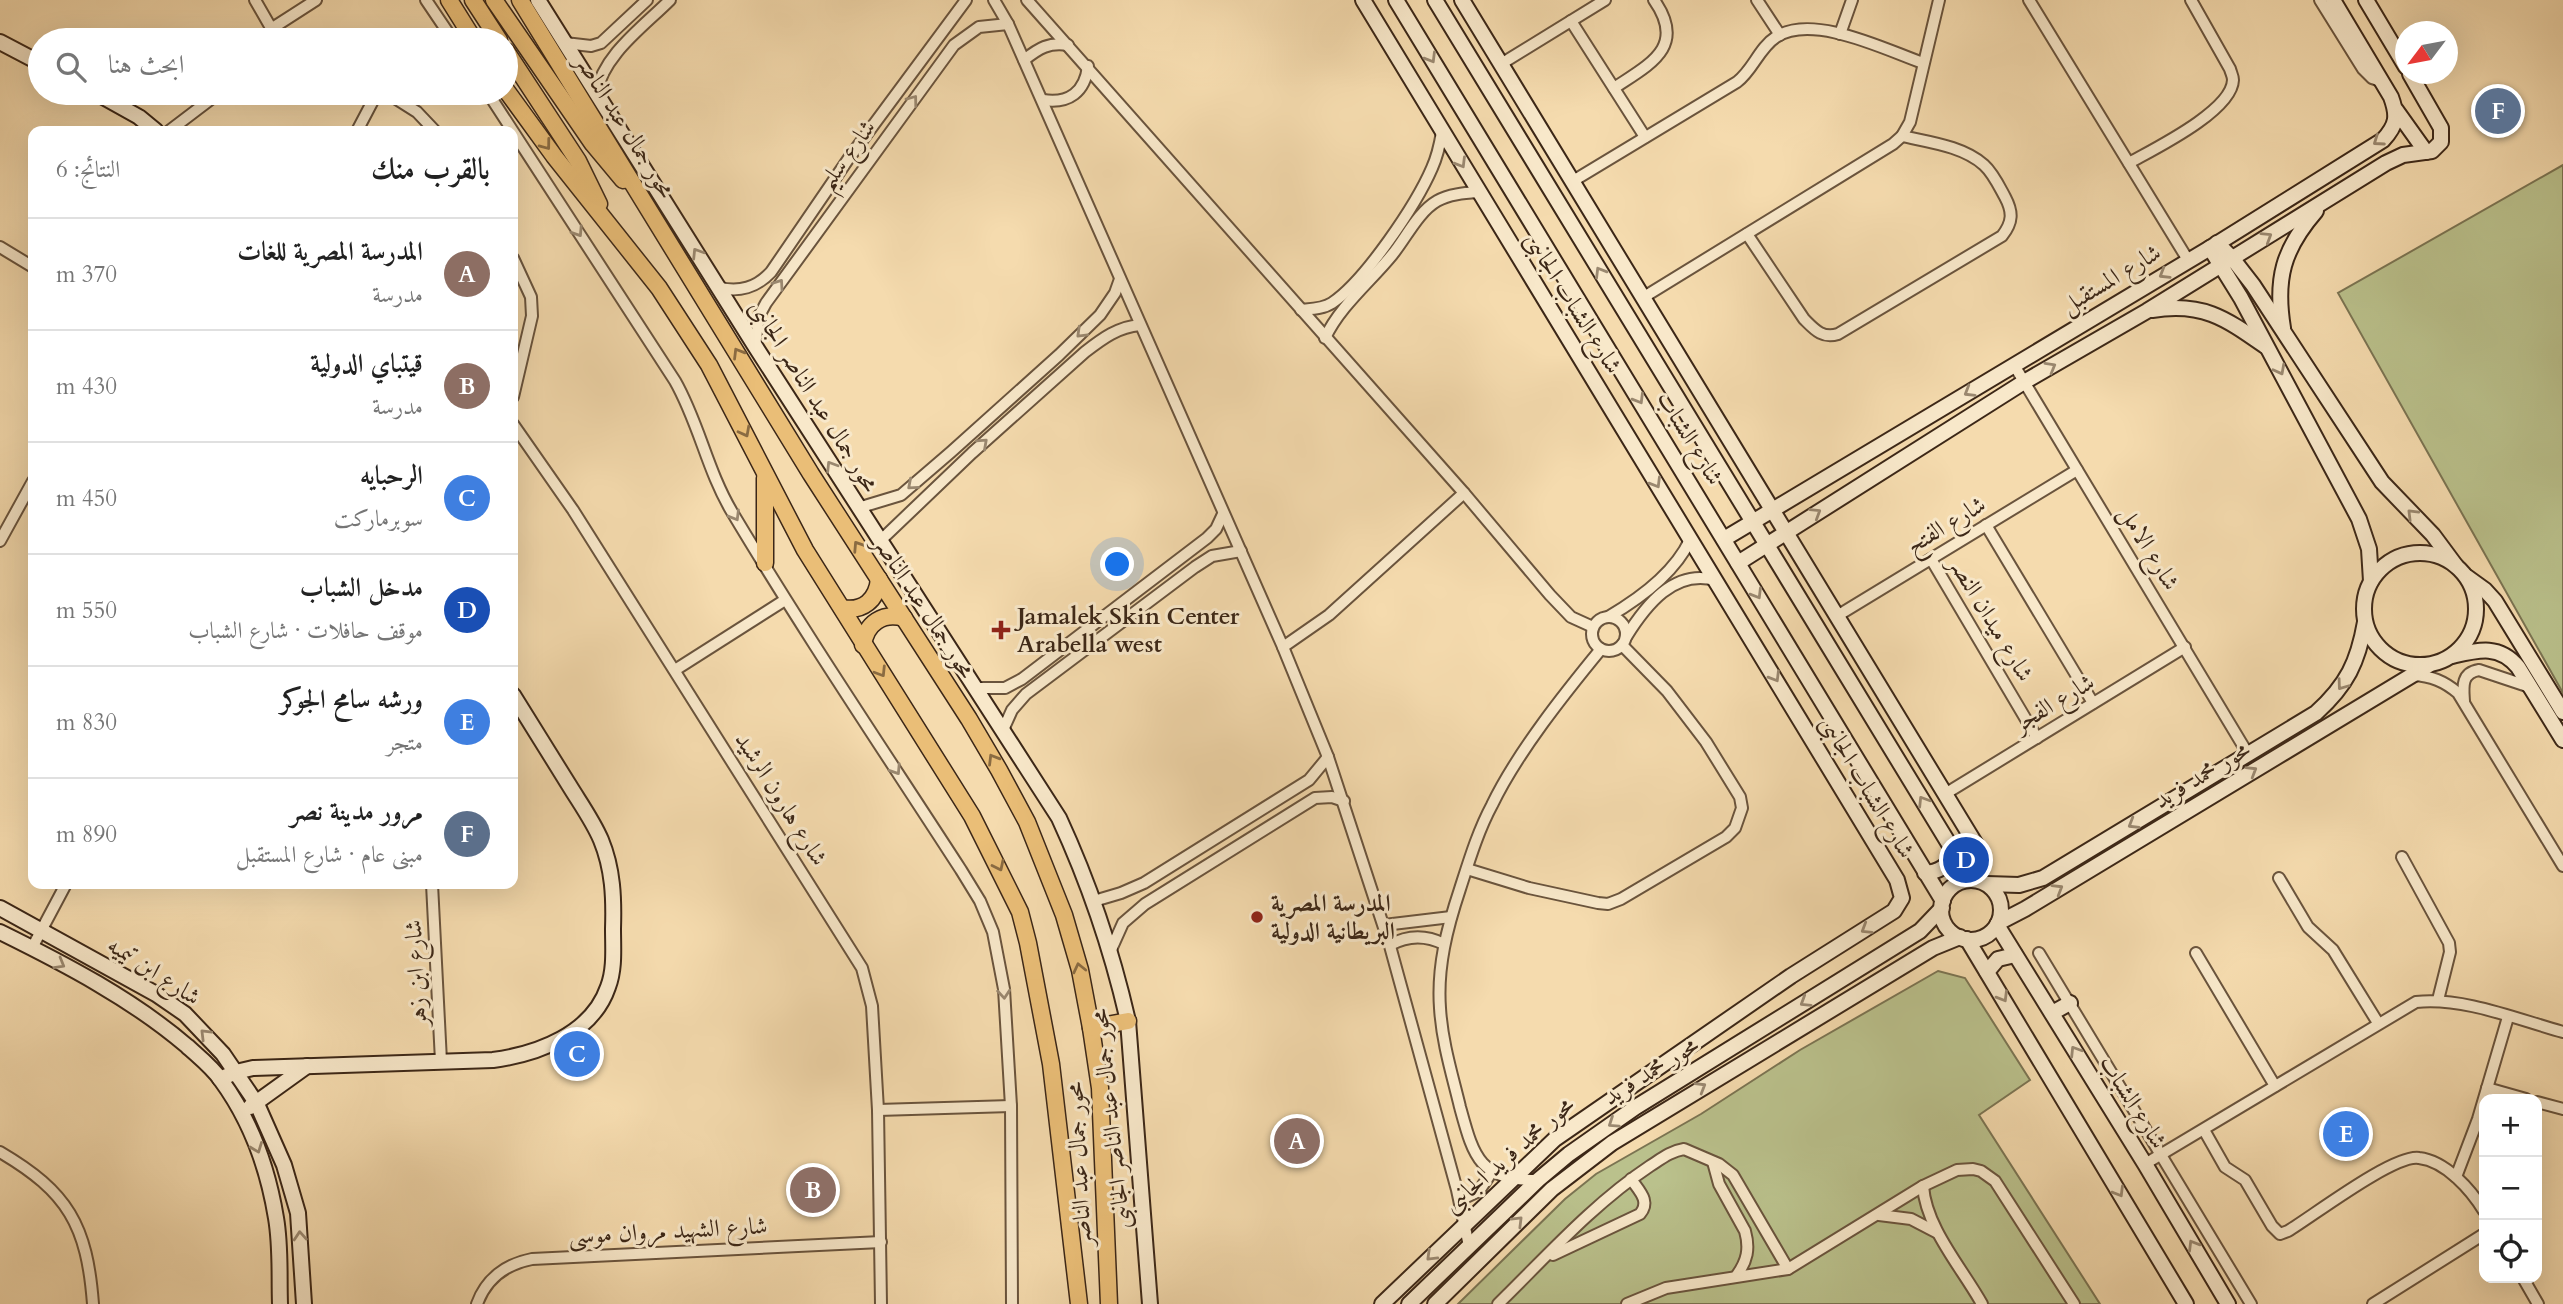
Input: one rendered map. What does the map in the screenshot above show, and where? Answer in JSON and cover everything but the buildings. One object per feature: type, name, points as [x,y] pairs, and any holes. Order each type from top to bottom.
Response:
[{"type":"main road","points":[[449,0],[466,28]]},
{"type":"main road","points":[[473,0],[491,28]]},
{"type":"main road","points":[[494,0],[513,28]]},
{"type":"main road","name":"محور جمال عبد الناصر","points":[[520,0],[590,98],[645,201],[987,749],[1027,822],[1064,915],[1080,970],[1091,1028],[1100,1088],[1109,1304]]},
{"type":"main road","points":[[518,35],[598,152],[645,201]]},
{"type":"main road","points":[[518,69],[578,161],[592,186],[602,215]]},
{"type":"main road","name":"محور جمال عبد الناصر","points":[[517,105],[659,288],[709,365],[800,541],[972,816],[1020,912],[1051,1064],[1079,1304]]},
{"type":"main road","points":[[765,472],[765,564]]},
{"type":"main road","points":[[842,608],[856,609],[868,603],[876,593],[879,579]]},
{"type":"main road","points":[[863,645],[866,633],[874,622],[885,616],[904,618]]},
{"type":"main road","points":[[1091,1028],[1128,1021]]},
{"type":"street","points":[[255,0],[270,28]]},
{"type":"street","points":[[273,28],[316,0]]},
{"type":"street","points":[[426,0],[445,28]]},
{"type":"street","name":"محور جمال عبد الناصر الجانبى","points":[[538,0],[565,43],[590,98],[720,288],[858,508],[1059,818],[1094,901],[1128,1021],[1150,1304]]},
{"type":"street","points":[[565,43],[596,45],[605,40],[647,0]]},
{"type":"street","points":[[590,98],[617,53],[670,0]]},
{"type":"street","name":"شارع سليم","points":[[720,288],[742,290],[763,281],[885,108],[966,0]]},
{"type":"street","points":[[994,0],[1043,100],[1283,647],[1328,757],[1390,945],[1460,1200],[1469,1246]]},
{"type":"street","points":[[1027,0],[1088,66],[1563,609],[1571,617],[1593,627]]},
{"type":"street","name":"شارع الشباب الجانبى","points":[[1363,0],[1896,880]]},
{"type":"street","name":"شارع الشباب","points":[[1396,0],[1724,538],[1942,905]]},
{"type":"street","name":"شارع الشباب","points":[[1435,0],[1971,880]]},
{"type":"street","points":[[1462,0],[1981,853]]},
{"type":"street","points":[[1501,64],[1605,0]]},
{"type":"street","points":[[1614,88],[1648,66],[1666,44],[1667,22],[1654,0]]},
{"type":"street","points":[[1758,0],[1780,35]]},
{"type":"street","points":[[1840,34],[1852,0]]},
{"type":"street","points":[[1618,302],[1642,294],[1747,234],[1902,136],[1910,122],[1939,0]]},
{"type":"street","points":[[2029,0],[2188,260]]},
{"type":"street","points":[[2129,163],[2216,109],[2229,91],[2233,80],[2230,69],[2191,0]]},
{"type":"street","points":[[2320,0],[2363,69],[2372,78],[2381,80]]},
{"type":"street","points":[[2333,0],[2396,110],[2427,152],[2432,151],[2441,142],[2441,128],[2416,84]]},
{"type":"street","points":[[2366,0],[2395,49]]},
{"type":"street","points":[[1571,21],[1645,137]]},
{"type":"street","name":"شارع سليم","points":[[755,346],[757,324],[766,303],[962,37],[979,27],[1008,24]]},
{"type":"street","points":[[1573,181],[1745,75],[1767,46],[1780,35],[1790,31],[1811,29],[1840,34],[1923,63]]},
{"type":"street","points":[[605,40],[607,51],[617,53]]},
{"type":"street","points":[[0,42],[28,57]]},
{"type":"street","points":[[1024,60],[1050,44],[1069,45]]},
{"type":"street","points":[[1043,100],[1054,102],[1070,99],[1082,87],[1088,66]]},
{"type":"street","points":[[118,105],[150,126]]},
{"type":"street","points":[[176,126],[203,105]]},
{"type":"street","points":[[360,126],[371,105]]},
{"type":"street","points":[[406,105],[430,126]]},
{"type":"street","points":[[496,105],[509,126]]},
{"type":"street","points":[[885,108],[899,119]]},
{"type":"street","name":"شارع المستقبل","points":[[1724,538],[2213,245],[2382,139],[2396,122],[2396,110]]},
{"type":"street","points":[[1301,310],[1332,303],[1362,273],[1414,201],[1433,167],[1442,131]]},
{"type":"street","points":[[1747,234],[1804,318],[1814,330],[1825,336],[1838,334],[2003,236],[2011,222],[2010,207],[1984,165],[1945,146],[1902,136]]},
{"type":"street","points":[[518,139],[675,381],[690,411],[720,490],[785,600],[961,870],[987,916],[999,955],[1004,989],[1011,1106],[1012,1304]]},
{"type":"street","name":"شارع المستقبل","points":[[1738,563],[2024,382],[2147,311],[2325,201],[2403,155],[2427,152]]},
{"type":"street","points":[[849,158],[863,168]]},
{"type":"street","points":[[1325,338],[1341,313],[1379,271],[1426,210],[1436,201],[1448,196],[1479,192]]},
{"type":"street","points":[[1414,201],[1420,200],[1426,210]]},
{"type":"street","points":[[2284,336],[2279,294],[2285,262],[2299,233],[2325,201]]},
{"type":"street","points":[[1567,218],[1587,205]]},
{"type":"street","points":[[806,222],[818,230]]},
{"type":"street","points":[[2213,245],[2226,262],[2360,519],[2369,549],[2371,581],[2364,601],[2365,622],[2374,642],[2391,658],[2412,665],[2429,665],[2484,649],[2497,651],[2514,662],[2563,740]]},
{"type":"street","points":[[0,247],[28,264]]},
{"type":"street","points":[[2226,262],[2253,285],[2382,482],[2433,535],[2460,570],[2475,598],[2476,612],[2468,639],[2451,657]]},
{"type":"street","points":[[518,269],[531,297],[532,316],[518,377]]},
{"type":"street","points":[[858,508],[901,495],[951,452],[1100,315],[1115,293],[1120,279]]},
{"type":"street","points":[[1332,303],[1334,311],[1341,313]]},
{"type":"street","points":[[2147,311],[2166,308],[2204,311],[2228,320],[2269,348]]},
{"type":"street","points":[[1100,315],[1111,324],[1111,333]]},
{"type":"street","points":[[880,541],[961,463],[1085,352],[1111,333],[1140,325]]},
{"type":"street","points":[[518,342],[526,344]]},
{"type":"street","name":"شارع الامل","points":[[2014,365],[2248,754]]},
{"type":"street","name":"شارع هارون الرشيد","points":[[518,431],[573,510],[862,968],[872,1006],[878,1111],[881,1304]]},
{"type":"street","points":[[951,452],[961,463]]},
{"type":"street","name":"شارع الفتح","points":[[1837,615],[2077,470]]},
{"type":"street","points":[[0,541],[28,490]]},
{"type":"street","points":[[1283,647],[1329,615],[1464,494]]},
{"type":"street","points":[[976,688],[996,690],[1014,684],[1080,637],[1204,541],[1216,529],[1223,514]]},
{"type":"street","name":"شارع ميدان النصر","points":[[1986,525],[2093,704]]},
{"type":"street","points":[[1608,617],[1635,599],[1672,568],[1690,540]]},
{"type":"street","points":[[1204,541],[1210,546],[1212,556]]},
{"type":"street","points":[[1003,730],[1012,710],[1026,694],[1154,596],[1212,556],[1241,551]]},
{"type":"street","points":[[2371,581],[2390,561],[2417,553],[2444,558],[2495,601],[2563,712]]},
{"type":"street","name":"شارع ميدان النصر","points":[[1931,559],[2037,738]]},
{"type":"street","points":[[1672,568],[1677,572],[1679,581]]},
{"type":"street","points":[[1466,869],[1529,888],[1608,904],[1714,845],[1735,828],[1742,808],[1740,797],[1726,772],[1667,691],[1624,641],[1624,625],[1614,617],[1602,618],[1593,627],[1593,640],[1601,649],[1612,651],[1624,641],[1650,605],[1679,581],[1694,578],[1715,580]]},
{"type":"street","points":[[675,670],[785,600]]},
{"type":"street","name":"محور محمد فريد","points":[[1987,884],[2018,885],[2043,878],[2316,713],[2334,695],[2354,666],[2365,622]]},
{"type":"street","points":[[1080,637],[1088,648]]},
{"type":"street","name":"شارع الفجر","points":[[1945,794],[2185,648]]},
{"type":"street","points":[[1538,1180],[1513,1179],[1491,1173],[1476,1153],[1468,1136],[1446,1050],[1440,1008],[1444,944],[1466,869],[1490,808],[1516,761],[1601,649]]},
{"type":"street","name":"محور محمد فريد","points":[[1997,924],[2429,665]]},
{"type":"street","points":[[2464,701],[2463,682],[2473,671],[2479,670],[2530,687]]},
{"type":"street","points":[[2411,675],[2442,681],[2464,701],[2563,866]]},
{"type":"street","points":[[220,1079],[253,1068],[513,1057],[550,1045],[589,1018],[604,996],[611,979],[614,898],[607,858],[591,821],[518,703]]},
{"type":"street","points":[[1094,901],[1121,893],[1153,878],[1309,780],[1328,757]]},
{"type":"street","points":[[1309,780],[1315,788],[1315,798]]},
{"type":"street","points":[[1110,952],[1118,931],[1130,915],[1162,893],[1315,798],[1332,796],[1344,801]]},
{"type":"street","points":[[1943,833],[1961,820]]},
{"type":"street","points":[[1925,873],[1940,870],[1955,853]]},
{"type":"street","points":[[2402,857],[2449,943],[2450,952],[2438,1000]]},
{"type":"street","points":[[1153,878],[1162,893]]},
{"type":"street","points":[[2279,878],[2308,927],[2333,950],[2378,1023]]},
{"type":"street","name":"محور محمد فريد الجانبى","points":[[1382,1304],[1555,1139],[1791,976],[1894,911],[1902,898],[1896,880]]},
{"type":"street","points":[[1963,938],[1987,935],[1997,924],[2000,901],[1987,884],[1971,880],[1953,886],[1942,905],[1943,919],[1948,928],[1963,938],[1987,972],[2186,1304]]},
{"type":"street","points":[[32,948],[63,889]]},
{"type":"street","name":"شارع ابن زهر","points":[[432,889],[442,1061]]},
{"type":"street","name":"محور محمد فريد","points":[[1409,1304],[1538,1180],[1599,1132],[1920,931],[1942,905]]},
{"type":"street","name":"شارع ابن تيميه","points":[[0,908],[128,977],[185,1014],[214,1043],[257,1104],[284,1165],[298,1213],[304,1304]]},
{"type":"street","points":[[1384,925],[1451,917]]},
{"type":"street","name":"شارع الشباب","points":[[1997,924],[2228,1304]]},
{"type":"street","points":[[1920,931],[1931,938],[1933,947]]},
{"type":"street","name":"شارع ابن تيميه","points":[[0,932],[139,1009],[189,1048],[220,1079],[242,1112],[265,1170],[276,1219],[280,1257],[280,1304]]},
{"type":"street","points":[[1390,945],[1421,937],[1444,944]]},
{"type":"street","name":"محور محمد فريد","points":[[1435,1304],[1552,1189],[1612,1143],[1933,947],[1963,938]]},
{"type":"street","points":[[2039,953],[2252,1304]]},
{"type":"street","points":[[2196,953],[2275,1086]]},
{"type":"street","points":[[1987,972],[1998,959],[2015,954]]},
{"type":"street","points":[[2145,1164],[2416,1002],[2438,1000],[2563,1032]]},
{"type":"street","points":[[2052,1013],[2070,1003]]},
{"type":"street","points":[[2456,1177],[2508,1017]]},
{"type":"street","points":[[1705,1036],[1718,1056]]},
{"type":"street","points":[[242,1112],[257,1104],[308,1065]]},
{"type":"street","points":[[2487,1088],[2508,1094]]},
{"type":"street","points":[[2542,1103],[2563,1109]]},
{"type":"street","points":[[878,1111],[1011,1106]]},
{"type":"street","points":[[2203,1130],[2225,1167],[2245,1180],[2272,1226],[2280,1234],[2405,1160],[2421,1158],[2456,1177],[2479,1203]]},
{"type":"street","points":[[1498,1304],[1589,1214],[1631,1179],[1678,1150],[1694,1152],[1724,1167],[1733,1175],[1788,1269]]},
{"type":"street","points":[[0,1152],[44,1181],[62,1200],[76,1222],[88,1264],[93,1304]]},
{"type":"street","points":[[1713,1162],[1716,1178],[1748,1240],[1746,1258],[1737,1275]]},
{"type":"street","points":[[1627,1304],[1666,1288],[1788,1269],[1923,1186],[1965,1168],[1981,1171],[1994,1181],[2074,1304]]},
{"type":"street","points":[[1460,1200],[1479,1191],[1491,1173]]},
{"type":"street","points":[[1541,1262],[1581,1240],[1640,1214],[1645,1208],[1645,1199],[1631,1179]]},
{"type":"street","points":[[1923,1186],[1929,1216],[1982,1304]]},
{"type":"street","points":[[1879,1215],[1910,1219],[1938,1233]]},
{"type":"street","points":[[2373,1304],[2479,1237]]},
{"type":"street","name":"شارع الشهيد مروان موسى","points":[[477,1304],[485,1288],[503,1269],[532,1259],[881,1242]]},
{"type":"street","points":[[2526,1283],[2538,1304]]},
{"type":"green space","points":[[2563,165],[2563,693],[2338,293]]},
{"type":"green space","points":[[1938,971],[1965,978],[2030,1080],[1979,1115],[2100,1304],[1458,1304],[1565,1199],[1596,1174],[1701,1114],[1800,1050]]},
{"type":"place","name":"مرور مدينة نصر","points":[[2498,111]]},
{"type":"place","name":"Jamalek Skin Center Arabella west","points":[[1001,630]]},
{"type":"place","name":"مدخل الشباب","points":[[1966,860]]},
{"type":"place","name":"المدرسة المصرية البريطانية الدولية","points":[[1257,917]]},
{"type":"place","name":"الرحبايه","points":[[577,1054]]},
{"type":"place","name":"ورشه سامح الجوكر","points":[[2346,1134]]},
{"type":"place","name":"المدرسة المصرية للغات","points":[[1297,1141]]},
{"type":"place","name":"قيتباي الدولية","points":[[813,1190]]}]
